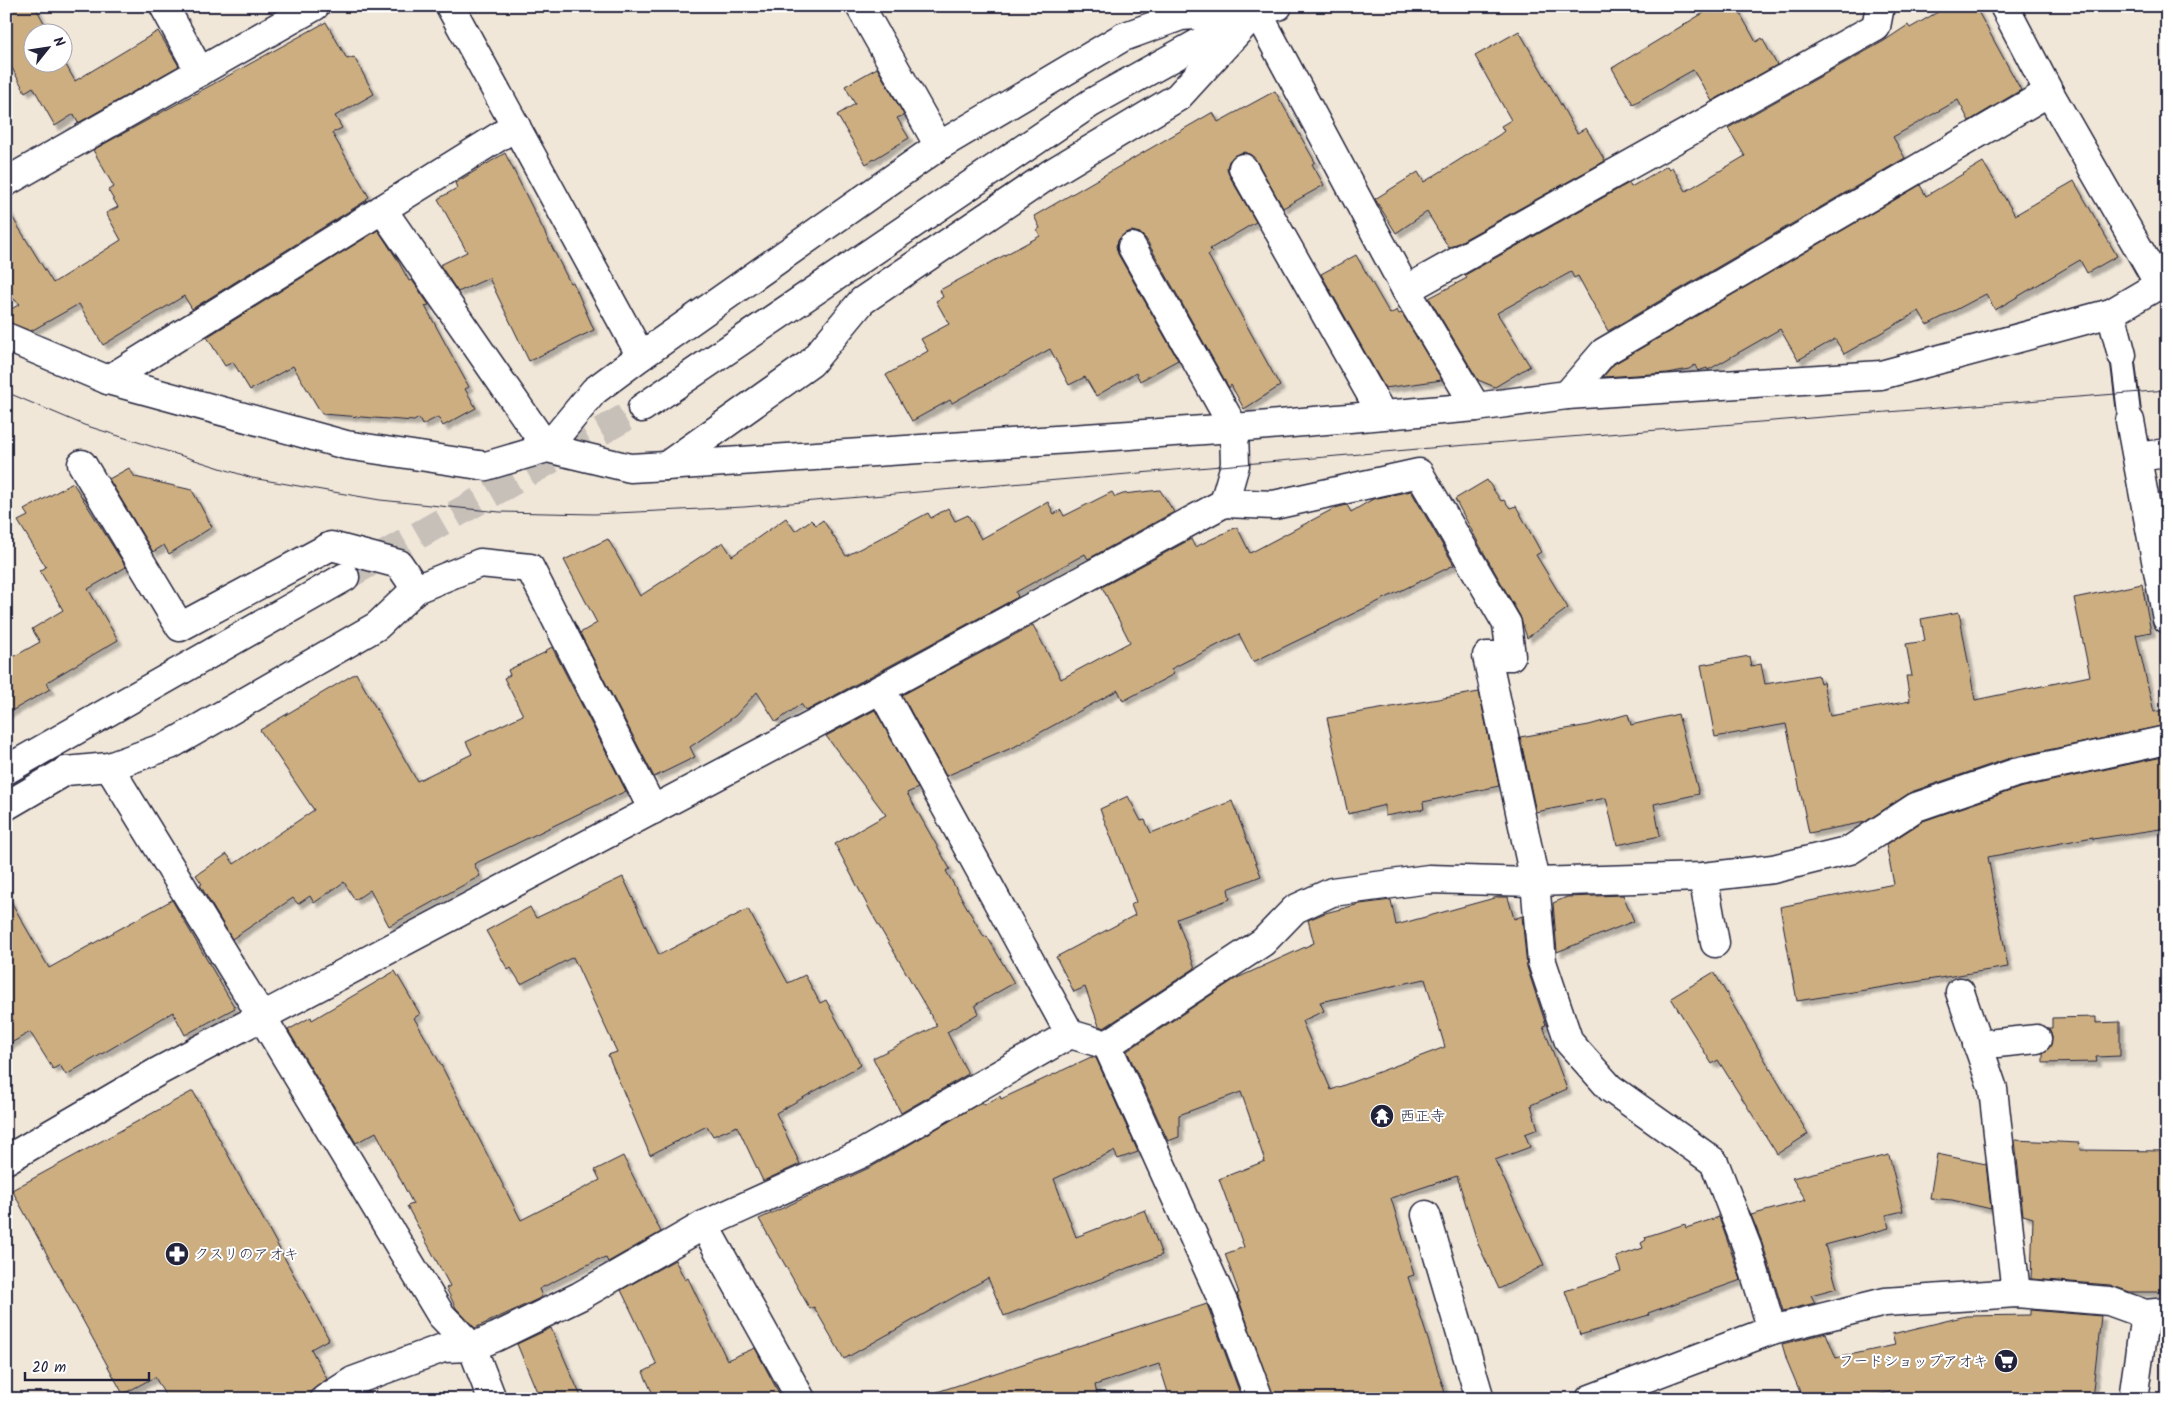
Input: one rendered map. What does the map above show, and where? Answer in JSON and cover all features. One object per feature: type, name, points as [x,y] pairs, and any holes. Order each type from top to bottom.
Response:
[{"type":"street","points":[[164,6],[200,72]]},
{"type":"street","points":[[6,182],[315,6]]},
{"type":"street","points":[[450,6],[641,356]]},
{"type":"street","points":[[860,6],[938,146]]},
{"type":"street","points":[[1406,290],[1876,27],[1880,6]]},
{"type":"street","points":[[6,337],[108,380],[346,445],[486,466],[547,448],[630,468],[1234,428],[1476,407],[1567,395],[1881,375],[2111,313],[2163,282],[2049,92],[2004,6]]},
{"type":"street","points":[[547,448],[594,391],[938,146],[1123,37],[1181,16],[1263,8]]},
{"type":"street","points":[[1263,8],[1406,290],[1476,407]]},
{"type":"street","points":[[642,408],[1090,103],[1263,8]]},
{"type":"street","points":[[666,466],[810,363],[862,301],[1050,174],[1178,97],[1263,8]]},
{"type":"street","points":[[1567,395],[1604,352],[2049,92]]},
{"type":"street","points":[[108,380],[516,126]]},
{"type":"street","points":[[1243,168],[1382,414]]},
{"type":"street","points":[[382,209],[547,448]]},
{"type":"street","points":[[1132,247],[1234,428],[1235,465],[1224,503]]},
{"type":"street","points":[[2111,313],[2122,355]]},
{"type":"street","points":[[2130,421],[2167,618]]},
{"type":"street","points":[[2136,457],[2167,453]]},
{"type":"street","points":[[82,464],[180,627],[331,546],[399,564],[416,589]]},
{"type":"street","points":[[6,1160],[159,1071],[881,689],[1224,503],[1274,505],[1419,473],[1507,624],[1511,656],[1487,656],[1535,882],[1542,962],[1570,1042],[1610,1088],[1714,1162],[1747,1246],[1772,1330]]},
{"type":"street","points":[[6,806],[66,771],[109,767],[170,746],[377,626],[416,589],[480,563],[530,568],[653,810]]},
{"type":"street","points":[[6,770],[345,576]]},
{"type":"street","points":[[881,689],[1070,1034],[1107,1045],[1224,1304],[1259,1399]]},
{"type":"street","points":[[1107,1045],[1263,942],[1295,909],[1332,892],[1429,879],[1535,882],[1703,877],[1773,869],[1850,850],[1916,807],[2015,773],[2167,740]]},
{"type":"street","points":[[109,767],[262,1016],[441,1315],[472,1347],[492,1399]]},
{"type":"street","points":[[1703,877],[1715,943]]},
{"type":"street","points":[[1960,992],[1993,1089],[2016,1293]]},
{"type":"street","points":[[324,1399],[353,1381],[443,1348],[472,1347],[580,1296],[704,1225],[865,1152],[1070,1034]]},
{"type":"street","points":[[1977,1045],[2037,1038]]},
{"type":"street","points":[[1426,1215],[1480,1399]]},
{"type":"street","points":[[704,1225],[802,1399]]},
{"type":"street","points":[[1590,1399],[1772,1330],[1885,1302],[2016,1293],[2110,1301],[2156,1313],[2133,1399]]},
{"type":"lane","points":[[2122,355],[2130,421]]},
{"type":"building","points":[[6,6],[35,6],[44,22],[22,22],[22,72],[70,72],[75,81],[158,31],[179,66],[78,123],[74,114],[55,126],[33,87],[25,92],[6,57]]},
{"type":"building","points":[[1715,6],[1736,6],[1756,42],[1762,38],[1777,65],[1712,101],[1693,70],[1633,104],[1612,68]]},
{"type":"building","points":[[1948,6],[1975,6],[2021,90],[1969,121],[1958,100],[1893,137],[1905,158],[1608,331],[1578,276],[1574,278],[1571,272],[1497,313],[1530,366],[1495,387],[1478,380],[1429,298],[1467,278],[1465,275],[1629,183],[1631,187],[1667,166],[1669,169],[1672,167],[1686,191],[1745,156],[1728,128],[1884,41],[1908,25],[1910,28]]},
{"type":"building","points":[[326,22],[347,59],[354,57],[374,94],[335,116],[342,128],[332,133],[369,197],[367,200],[192,309],[184,296],[103,345],[79,304],[31,331],[6,322],[6,312],[20,304],[6,293],[6,207],[53,283],[121,240],[106,213],[118,207],[108,190],[114,187],[93,150]]},
{"type":"building","points":[[1519,31],[1577,133],[1586,128],[1605,161],[1449,248],[1427,212],[1396,233],[1375,199],[1418,172],[1424,182],[1499,135],[1504,131],[1501,126],[1511,120],[1475,56]]},
{"type":"building","points":[[877,68],[904,115],[897,118],[909,138],[866,164],[837,115],[855,104],[845,86]]},
{"type":"building","points":[[1275,91],[1315,162],[1312,164],[1324,185],[1283,208],[1256,160],[1244,152],[1235,155],[1229,161],[1227,168],[1229,175],[1256,222],[1210,249],[1212,252],[1208,255],[1280,386],[1244,409],[1231,385],[1229,388],[1146,239],[1140,233],[1132,231],[1125,233],[1119,239],[1116,246],[1118,254],[1178,360],[1140,381],[1136,373],[1096,396],[1085,377],[1069,385],[1050,349],[952,403],[950,400],[912,421],[886,375],[928,351],[921,339],[949,324],[936,301],[943,297],[940,290],[1040,236],[1037,230],[1040,228],[1034,216],[1213,112],[1218,122]]},
{"type":"building","points":[[505,153],[570,283],[573,282],[594,330],[529,361],[489,278],[458,292],[440,265],[467,252],[438,199],[457,188],[455,183]]},
{"type":"building","points":[[1983,162],[2015,215],[2074,181],[2117,256],[2087,273],[2080,260],[1995,310],[1986,294],[1927,325],[1919,311],[1844,354],[1835,339],[1798,360],[1780,329],[1708,370],[1707,368],[1698,371],[1695,365],[1689,369],[1668,373],[1603,377],[1614,364],[1920,185],[1926,196]]},
{"type":"building","points":[[378,230],[409,281],[412,280],[429,305],[425,306],[469,387],[465,389],[476,408],[443,426],[438,417],[422,425],[419,418],[414,421],[322,414],[293,366],[250,390],[233,362],[225,366],[207,337]]},
{"type":"building","points":[[1356,255],[1390,314],[1397,310],[1399,314],[1402,313],[1442,380],[1385,388],[1321,274]]},
{"type":"building","points":[[129,468],[135,477],[192,490],[212,527],[169,554],[164,545],[153,552],[109,479]]},
{"type":"building","points":[[1487,480],[1501,501],[1504,500],[1510,508],[1516,506],[1541,552],[1536,555],[1568,608],[1527,638],[1520,616],[1455,499]]},
{"type":"building","points":[[73,483],[126,567],[88,589],[118,640],[47,682],[50,689],[6,714],[6,661],[40,642],[32,629],[63,610],[40,571],[46,567],[18,521],[28,516],[24,510]]},
{"type":"building","points":[[1160,490],[1174,512],[1088,559],[1085,554],[1016,592],[1018,597],[806,711],[801,704],[776,722],[757,692],[735,716],[690,747],[695,757],[654,777],[580,633],[597,623],[564,560],[608,539],[640,596],[723,542],[732,556],[786,518],[795,531],[811,520],[816,525],[823,520],[846,556],[928,513],[931,518],[948,508],[955,521],[968,515],[981,539],[1048,502],[1054,514],[1061,510],[1064,516],[1112,492],[1115,497],[1123,494]]},
{"type":"building","points":[[1411,491],[1454,565],[1253,662],[1239,634],[1171,669],[1174,674],[1123,701],[1118,690],[1014,747],[946,776],[902,695],[1033,625],[1061,679],[1130,642],[1102,587],[1191,539],[1195,547],[1237,527],[1250,553],[1335,508],[1347,505],[1351,512],[1373,499]]},
{"type":"building","points":[[2142,584],[2151,632],[2136,635],[2154,712],[2167,709],[2167,725],[2010,758],[1911,792],[1865,822],[1809,833],[1786,724],[1715,737],[1701,665],[1749,656],[1751,666],[1761,664],[1765,684],[1818,675],[1820,683],[1823,682],[1830,716],[1910,701],[1906,676],[1912,676],[1906,644],[1925,641],[1921,619],[1959,612],[1975,700],[2090,676],[2074,598]]},
{"type":"building","points":[[552,647],[626,791],[474,864],[480,876],[389,926],[370,890],[355,900],[344,882],[314,903],[310,896],[298,904],[293,898],[232,939],[196,875],[227,854],[234,864],[314,810],[260,730],[356,673],[417,781],[472,754],[466,742],[523,715],[504,678],[510,675],[508,670],[546,652]]},
{"type":"building","points":[[1479,692],[1499,786],[1423,802],[1424,809],[1385,816],[1385,805],[1348,814],[1327,718]]},
{"type":"building","points":[[875,710],[918,788],[907,793],[950,869],[946,871],[984,937],[987,936],[1014,983],[975,1005],[979,1013],[947,1032],[968,1074],[901,1113],[873,1058],[937,1026],[872,914],[835,844],[886,815],[826,736]]},
{"type":"building","points":[[1628,714],[1631,725],[1678,714],[1699,794],[1654,804],[1660,836],[1617,845],[1606,798],[1536,812],[1520,737],[1589,725]]},
{"type":"building","points":[[2167,756],[2167,828],[2093,839],[2093,837],[1988,857],[2008,967],[1797,1001],[1780,907],[1894,884],[1886,845],[1923,821],[2019,788]]},
{"type":"building","points":[[1128,796],[1141,821],[1145,820],[1151,833],[1232,801],[1261,876],[1228,889],[1230,899],[1177,919],[1195,968],[1104,1028],[1099,1026],[1085,987],[1074,992],[1056,957],[1135,915],[1131,905],[1136,902],[1100,809]]},
{"type":"building","points":[[623,877],[659,955],[748,909],[788,983],[805,975],[820,1003],[826,1000],[861,1065],[776,1113],[800,1164],[763,1181],[737,1126],[713,1136],[707,1126],[650,1155],[608,1055],[617,1052],[573,957],[521,984],[511,968],[508,970],[486,931],[530,907],[536,918]]},
{"type":"building","points":[[6,893],[49,968],[172,900],[235,1008],[185,1035],[173,1012],[66,1075],[60,1065],[53,1069],[30,1032],[6,1046]]},
{"type":"building","points":[[1623,895],[1634,921],[1557,952],[1553,903],[1567,897]]},
{"type":"building","points":[[1498,897],[1508,897],[1514,919],[1522,916],[1527,967],[1546,1025],[1543,1026],[1567,1089],[1531,1105],[1538,1129],[1525,1134],[1530,1147],[1495,1160],[1544,1265],[1499,1289],[1478,1244],[1457,1176],[1391,1198],[1414,1275],[1408,1277],[1447,1399],[1274,1399],[1225,1254],[1244,1247],[1219,1179],[1265,1161],[1241,1092],[1179,1115],[1179,1137],[1168,1141],[1127,1051],[1235,979],[1314,943],[1308,920],[1325,913],[1360,904],[1391,900],[1396,925]],"holes":[[[1425,979],[1445,1047],[1331,1090],[1302,1021],[1324,1011],[1320,1002]]]},
{"type":"building","points":[[395,971],[420,1014],[414,1018],[440,1063],[521,1220],[600,1180],[595,1170],[623,1156],[661,1232],[608,1262],[606,1258],[599,1259],[539,1289],[542,1296],[538,1299],[475,1328],[456,1308],[446,1288],[450,1286],[407,1206],[413,1204],[376,1132],[356,1143],[288,1030],[311,1017],[312,1020]]},
{"type":"building","points":[[1714,972],[1808,1134],[1777,1154],[1718,1060],[1712,1064],[1671,998]]},
{"type":"building","points":[[2096,1017],[2096,1023],[2120,1022],[2120,1056],[2096,1057],[2097,1062],[2043,1063],[2043,1053],[2051,1045],[2052,1037],[2048,1029],[2052,1029],[2052,1018]]},
{"type":"building","points":[[1091,1057],[1096,1058],[1138,1152],[1118,1159],[1114,1151],[1054,1179],[1076,1237],[1145,1210],[1162,1255],[1004,1316],[988,1278],[844,1359],[814,1307],[810,1309],[759,1219],[873,1166],[982,1102],[984,1105],[1000,1096],[1001,1099]]},
{"type":"building","points":[[193,1091],[329,1339],[311,1349],[327,1379],[311,1391],[310,1399],[167,1399],[155,1377],[123,1394],[12,1190]]},
{"type":"building","points":[[2015,1140],[2079,1143],[2080,1150],[2167,1151],[2167,1292],[2130,1292],[2110,1285],[2031,1279],[2033,1218],[2023,1215]]},
{"type":"building","points":[[1937,1154],[1986,1164],[1991,1209],[1952,1200],[1930,1198]]},
{"type":"building","points":[[1889,1155],[1903,1211],[1886,1215],[1889,1228],[1825,1245],[1837,1288],[1811,1295],[1815,1303],[1783,1311],[1762,1242],[1751,1215],[1806,1200],[1792,1178]]},
{"type":"building","points":[[1719,1217],[1741,1280],[1648,1313],[1649,1315],[1580,1335],[1565,1291],[1621,1272],[1616,1257],[1643,1248],[1641,1243],[1646,1240],[1645,1237],[1685,1224],[1686,1228]]},
{"type":"building","points":[[675,1260],[685,1280],[688,1278],[727,1360],[755,1348],[782,1399],[655,1399],[643,1372],[657,1365],[621,1290]]},
{"type":"building","points":[[1207,1304],[1242,1399],[1170,1399],[1159,1364],[1095,1385],[1098,1399],[938,1399],[937,1392]]},
{"type":"building","points":[[2030,1310],[2101,1316],[2092,1399],[1895,1399],[1893,1391],[1862,1399],[1803,1399],[1782,1344],[1826,1333],[1836,1358],[1895,1345],[1892,1334],[1966,1316],[2030,1315]]},
{"type":"building","points":[[551,1328],[582,1399],[540,1399],[517,1344]]},
{"type":"tunnel","points":[[345,577],[642,408]]},
{"type":"tram line","points":[[6,392],[84,425],[252,478],[380,500],[500,512],[594,514],[744,507],[1442,447],[2167,390]]},
{"type":"place","name":"西正寺","points":[[1382,1116]]},
{"type":"place","name":"クスリのアオキ","points":[[177,1254]]},
{"type":"place","name":"フードショップアオキ","points":[[2006,1361]]}]
